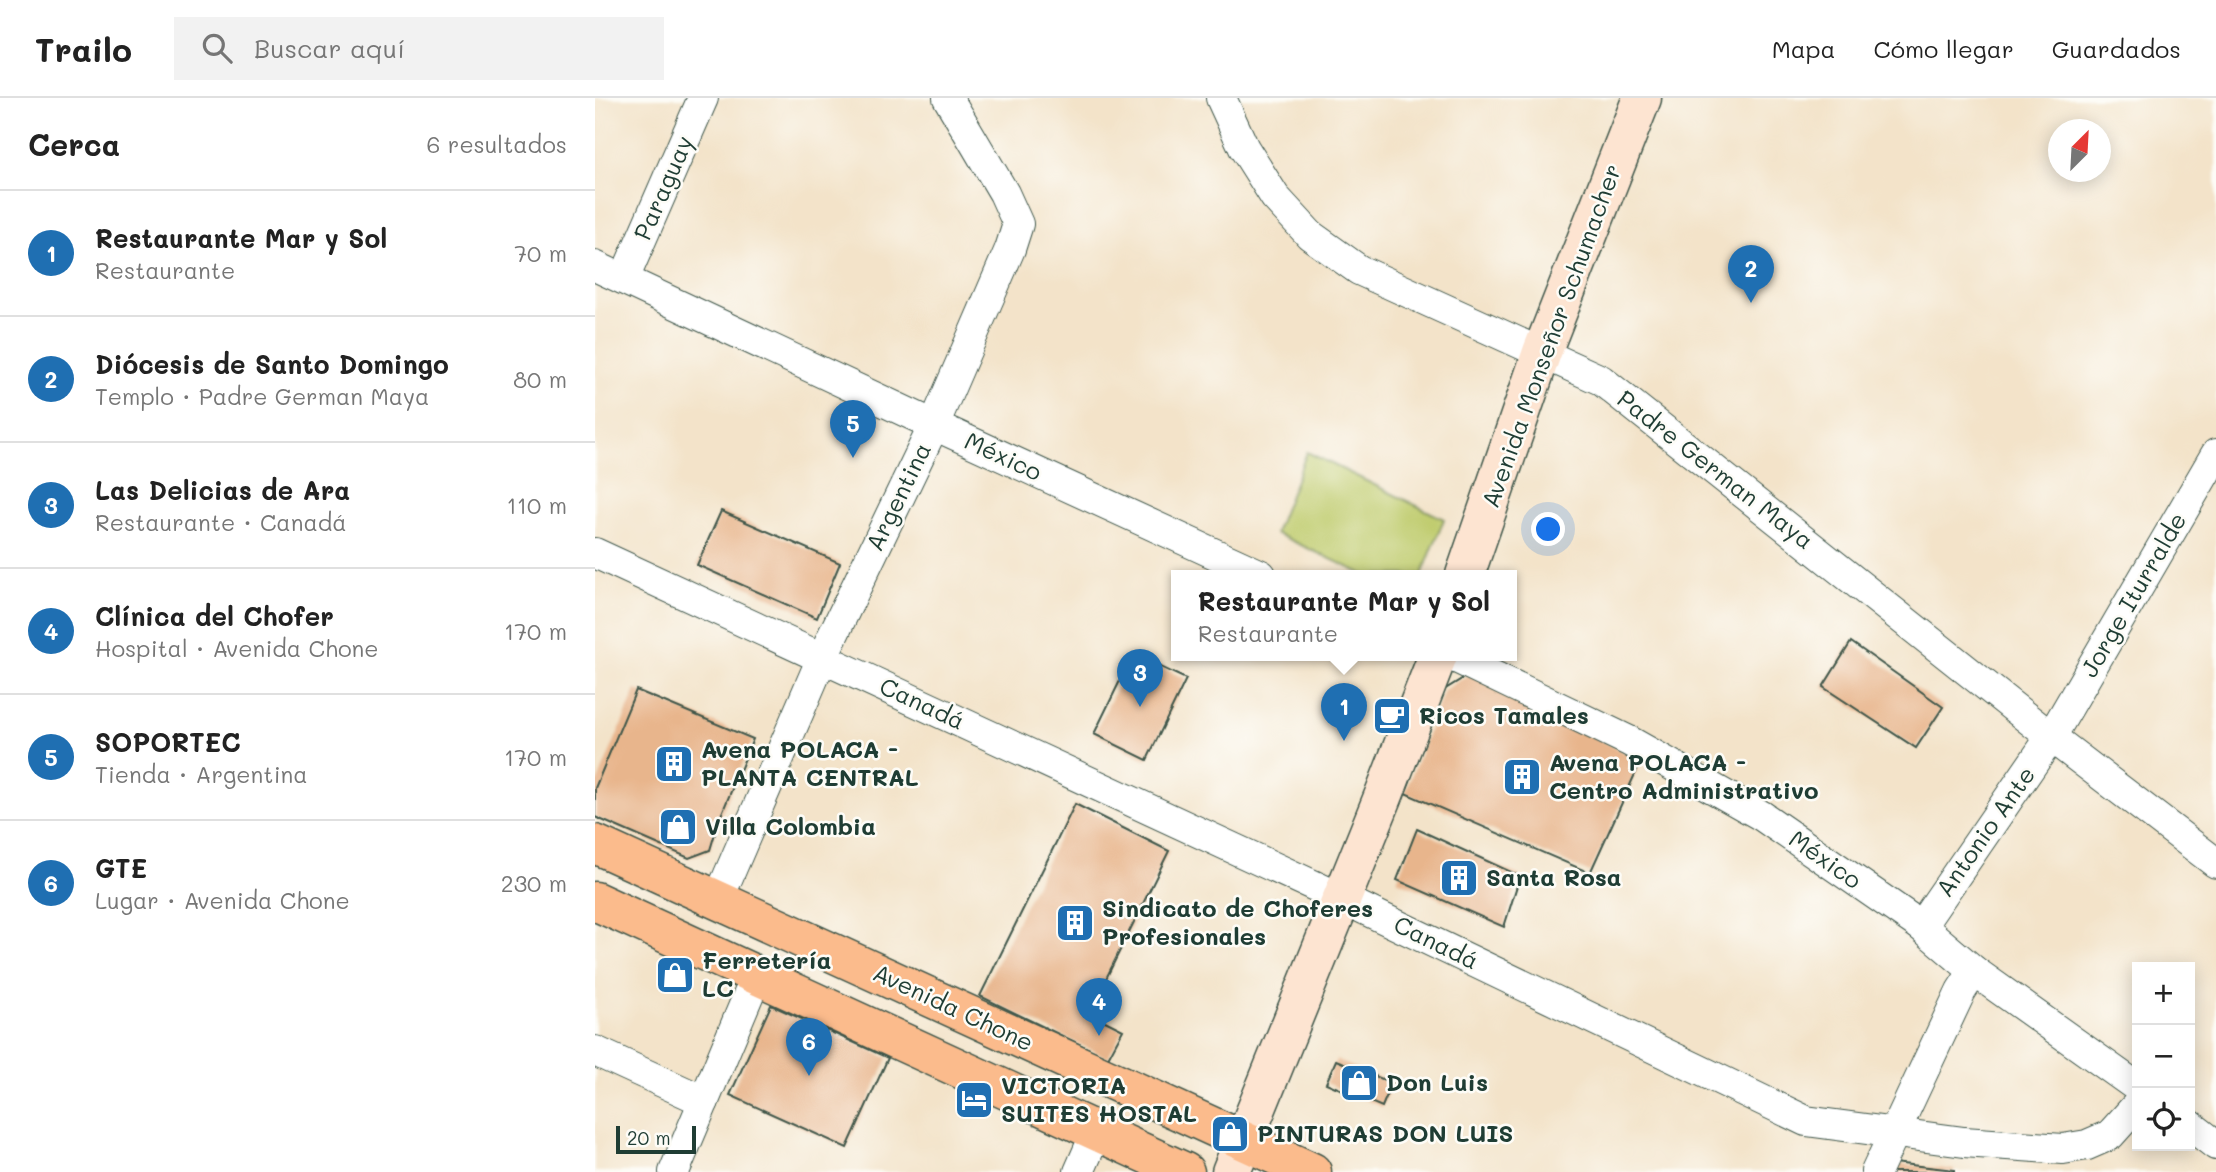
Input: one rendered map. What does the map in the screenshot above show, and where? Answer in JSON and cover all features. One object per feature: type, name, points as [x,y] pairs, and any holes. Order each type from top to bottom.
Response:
[{"type":"main road","name":"Avenida Chone","points":[[595,844],[718,900],[1237,1156],[1312,1172]]},
{"type":"main road","points":[[595,901],[1185,1172]]},
{"type":"street","name":"Paraguay","points":[[624,279],[703,98]]},
{"type":"street","name":"Argentina","points":[[718,900],[822,658],[933,425],[1019,224],[1004,193],[948,98]]},
{"type":"street","name":"Padre German Maya","points":[[1221,98],[1244,148],[1275,197],[1310,235],[1359,270],[1601,380],[2051,737],[2216,863]]},
{"type":"street","name":"Avenida Monseñor Schumacher","points":[[1467,570],[1542,352],[1642,98]]},
{"type":"street","name":"México","points":[[595,266],[1250,570]]},
{"type":"street","name":"Jorge Iturralde","points":[[2051,737],[2216,454]]},
{"type":"street","name":"Canadá","points":[[595,553],[1343,899],[1806,1121],[1964,1142],[2063,1149],[2087,1145],[2109,1135],[2132,1110]]},
{"type":"street","points":[[1237,1156],[1343,899],[1436,661]]},
{"type":"street","name":"México","points":[[1462,661],[1629,741],[1762,816],[1921,926],[1974,971],[2132,1083]]},
{"type":"street","name":"Antonio Ante","points":[[1921,926],[2051,737]]},
{"type":"street","points":[[1876,1172],[1961,991],[1974,971]]},
{"type":"street","points":[[674,1172],[756,977]]},
{"type":"street","points":[[595,1051],[704,1101]]},
{"type":"street","points":[[2195,1129],[2216,1145]]},
{"type":"street","points":[[1079,1172],[1096,1133]]},
{"type":"green space","points":[[1307,452],[1444,519],[1424,570],[1354,570],[1275,533]]},
{"type":"building","points":[[721,511],[840,563],[817,618],[697,565]]},
{"type":"building","points":[[1851,642],[1943,707],[1916,748],[1823,687]]},
{"type":"building","points":[[1133,654],[1186,679],[1147,760],[1094,734]]},
{"type":"building","name":"Avena POLACA - Centro Administrativo","points":[[1470,674],[1641,761],[1590,873],[1405,793],[1444,690]]},
{"type":"building","name":"Avena POLACA - PLANTA CENTRAL","points":[[636,690],[753,739],[719,820],[710,850],[689,858],[595,817],[595,788]]},
{"type":"building","name":"Sindicato de Choferes Profesionales","points":[[1075,804],[1169,851],[1089,1013],[1123,1030],[1108,1058],[980,996]]},
{"type":"building","name":"Santa Rosa","points":[[1417,829],[1520,876],[1504,927],[1397,880]]},
{"type":"building","points":[[771,1005],[888,1058],[847,1148],[730,1095]]},
{"type":"building","name":"Don Luis","points":[[1336,1060],[1392,1083],[1382,1107],[1326,1083]]},
{"type":"building","points":[[1893,1163],[1954,1170],[1954,1172],[1889,1172]]},
{"type":"place","name":"Diócesis de Santo Domingo","points":[[1751,303]]},
{"type":"place","name":"SOPORTEC","points":[[853,458]]},
{"type":"place","name":"Las Delicias de Ara","points":[[1140,707]]},
{"type":"place","name":"Ricos Tamales","points":[[1392,716]]},
{"type":"place","name":"Restaurante Mar y Sol","points":[[1344,741]]},
{"type":"place","name":"Avena POLACA - PLANTA CENTRAL","points":[[674,764]]},
{"type":"place","name":"Avena POLACA - Centro Administrativo","points":[[1522,777]]},
{"type":"place","name":"Villa Colombia","points":[[678,827]]},
{"type":"place","name":"Santa Rosa","points":[[1459,878]]},
{"type":"place","name":"Sindicato de Choferes Profesionales","points":[[1075,923]]},
{"type":"place","name":"Ferretería LC","points":[[675,975]]},
{"type":"place","name":"Clínica del Chofer","points":[[1099,1036]]},
{"type":"place","name":"GTE","points":[[809,1076]]},
{"type":"place","name":"Don Luis","points":[[1359,1083]]},
{"type":"place","name":"VICTORIA SUITES HOSTAL","points":[[974,1100]]},
{"type":"place","name":"PINTURAS DON LUIS","points":[[1230,1134]]}]
